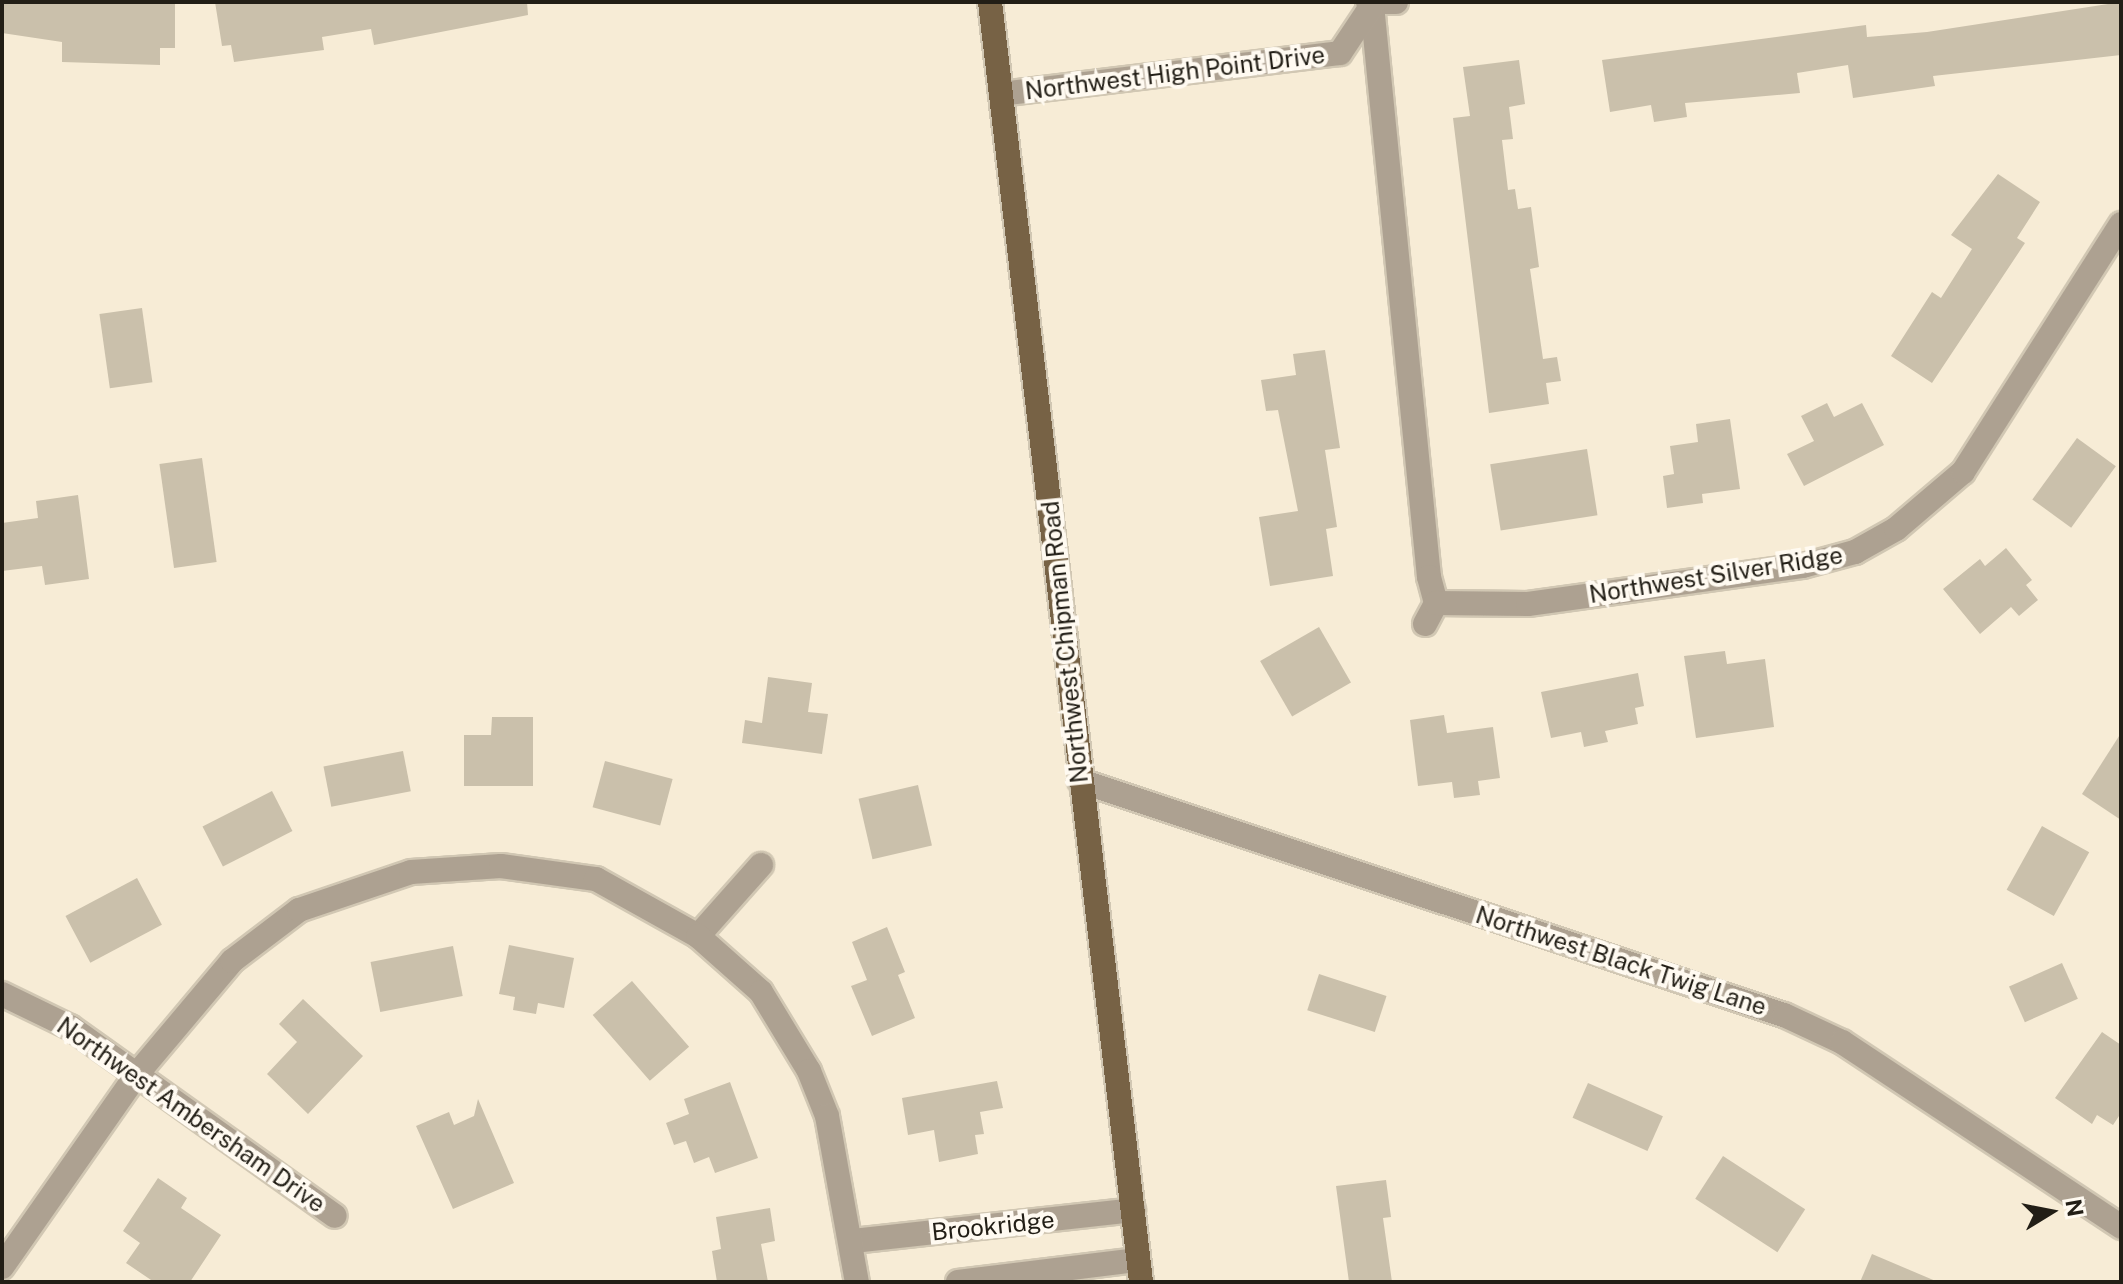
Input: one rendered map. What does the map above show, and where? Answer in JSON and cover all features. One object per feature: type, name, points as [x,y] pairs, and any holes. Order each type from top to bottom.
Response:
[{"type":"main road","name":"Northwest Chipman Road","points":[[990,2],[1140,1271]]},
{"type":"street","points":[[1370,4],[1396,2]]},
{"type":"street","name":"Northwest High Point Drive","points":[[1001,94],[1340,53],[1370,4]]},
{"type":"street","name":"Northwest Silver Ridge","points":[[1370,4],[1429,577],[1430,613],[1528,604],[1803,566],[1855,552],[1926,507],[1963,472],[2121,224]]},
{"type":"street","name":"Northwest Black Twig Lane","points":[[1080,781],[1784,1015],[1842,1042],[2121,1227]]},
{"type":"street","points":[[698,936],[761,865]]},
{"type":"street","points":[[2,1267],[137,1074],[232,961],[299,910],[411,872],[501,866],[596,879],[698,936],[761,992],[809,1071],[827,1116],[853,1241],[857,1282]]},
{"type":"street","name":"Northwest Ambersham Drive","points":[[2,994],[70,1027],[335,1216]]},
{"type":"street","name":"Brookridge","points":[[853,1241],[1133,1210]]},
{"type":"street","points":[[958,1282],[1140,1271]]},
{"type":"building","points":[[2,2],[175,2],[175,48],[160,48],[160,65],[62,62],[62,42],[2,33]]},
{"type":"building","points":[[215,2],[527,2],[528,15],[374,45],[371,29],[322,37],[324,50],[234,62],[231,45],[222,46]]},
{"type":"building","points":[[2121,2],[2121,55],[1933,76],[1935,86],[1853,98],[1848,65],[1797,73],[1800,93],[1685,103],[1687,117],[1654,122],[1651,105],[1610,112],[1602,60],[1866,25],[1867,37],[1927,32]]},
{"type":"building","points":[[1519,60],[1525,104],[1509,107],[1513,139],[1502,140],[1508,190],[1515,189],[1518,209],[1531,207],[1539,267],[1530,269],[1543,359],[1557,357],[1561,381],[1546,383],[1549,404],[1489,413],[1453,118],[1470,116],[1463,67]]},
{"type":"building","points":[[1998,174],[2040,202],[2017,238],[2025,243],[1932,383],[1891,356],[1932,292],[1941,298],[1972,249],[1951,235]]},
{"type":"building","points":[[142,308],[152,382],[110,388],[99,314]]},
{"type":"building","points":[[1325,350],[1340,448],[1325,450],[1337,527],[1326,529],[1333,576],[1270,586],[1259,517],[1298,511],[1278,410],[1266,411],[1261,380],[1296,375],[1293,354]]},
{"type":"building","points":[[1827,403],[1834,417],[1862,403],[1884,445],[1804,486],[1787,454],[1814,441],[1801,416]]},
{"type":"building","points":[[1730,419],[1740,489],[1702,494],[1703,503],[1667,508],[1663,476],[1674,474],[1670,446],[1698,442],[1696,424]]},
{"type":"building","points":[[2077,438],[2116,466],[2071,528],[2032,499]]},
{"type":"building","points":[[1587,449],[1597,515],[1501,531],[1490,464]]},
{"type":"building","points":[[202,458],[217,562],[174,568],[159,464]]},
{"type":"building","points":[[78,495],[89,579],[45,585],[42,566],[2,571],[2,523],[38,518],[36,501]]},
{"type":"building","points":[[2006,548],[2032,580],[2026,585],[2038,600],[2019,616],[2011,607],[1980,634],[1943,589],[1980,559],[1985,566]]},
{"type":"building","points":[[1319,627],[1351,682],[1292,716],[1260,661]]},
{"type":"building","points":[[1725,651],[1727,664],[1765,659],[1774,727],[1696,738],[1684,656]]},
{"type":"building","points":[[1638,673],[1644,706],[1635,708],[1638,724],[1605,731],[1608,742],[1584,747],[1581,732],[1551,738],[1541,692]]},
{"type":"building","points":[[768,677],[812,683],[808,712],[828,714],[822,754],[742,743],[745,720],[762,723]]},
{"type":"building","points":[[1444,715],[1447,733],[1493,727],[1500,778],[1478,781],[1480,795],[1454,798],[1452,782],[1418,786],[1410,720]]},
{"type":"building","points":[[492,717],[533,717],[533,786],[464,786],[464,735],[491,735]]},
{"type":"building","points":[[2121,733],[2121,820],[2082,794]]},
{"type":"building","points":[[403,751],[411,791],[331,807],[323,766]]},
{"type":"building","points":[[605,761],[673,779],[660,825],[593,807]]},
{"type":"building","points":[[918,785],[932,845],[873,859],[859,799]]},
{"type":"building","points":[[272,791],[292,831],[223,867],[203,826]]},
{"type":"building","points":[[2042,826],[2089,852],[2054,916],[2007,890]]},
{"type":"building","points":[[137,878],[162,925],[90,963],[65,916]]},
{"type":"building","points":[[887,927],[905,972],[898,975],[915,1018],[872,1036],[851,986],[867,980],[852,942]]},
{"type":"building","points":[[509,945],[574,958],[564,1008],[538,1003],[536,1014],[513,1010],[515,997],[499,994]]},
{"type":"building","points":[[453,946],[463,996],[380,1012],[371,962]]},
{"type":"building","points":[[2062,963],[2078,999],[2025,1022],[2009,987]]},
{"type":"building","points":[[1319,974],[1387,996],[1375,1032],[1307,1010]]},
{"type":"building","points":[[632,981],[689,1047],[650,1081],[593,1015]]},
{"type":"building","points":[[303,999],[363,1056],[308,1114],[267,1074],[297,1042],[279,1024]]},
{"type":"building","points":[[2102,1032],[2121,1045],[2121,1113],[2113,1125],[2097,1115],[2092,1124],[2055,1098]]},
{"type":"building","points":[[997,1081],[1003,1108],[980,1112],[984,1134],[975,1135],[978,1154],[939,1162],[934,1130],[908,1135],[902,1098]]},
{"type":"building","points":[[730,1082],[758,1158],[715,1173],[709,1157],[694,1163],[686,1141],[674,1145],[666,1123],[689,1114],[684,1099]]},
{"type":"building","points":[[1588,1083],[1663,1116],[1647,1151],[1573,1118]]},
{"type":"building","points":[[478,1099],[514,1183],[453,1209],[416,1126],[449,1112],[454,1125],[474,1116]]},
{"type":"building","points":[[1723,1156],[1805,1209],[1777,1252],[1695,1199]]},
{"type":"building","points":[[158,1178],[187,1198],[181,1208],[221,1235],[190,1282],[154,1282],[126,1263],[140,1243],[123,1231]]},
{"type":"building","points":[[1386,1180],[1391,1217],[1383,1218],[1392,1282],[1349,1282],[1336,1186]]},
{"type":"building","points":[[770,1208],[775,1241],[761,1244],[768,1282],[717,1282],[712,1251],[721,1249],[716,1217]]},
{"type":"building","points":[[1872,1254],[1938,1282],[1860,1282]]}]
